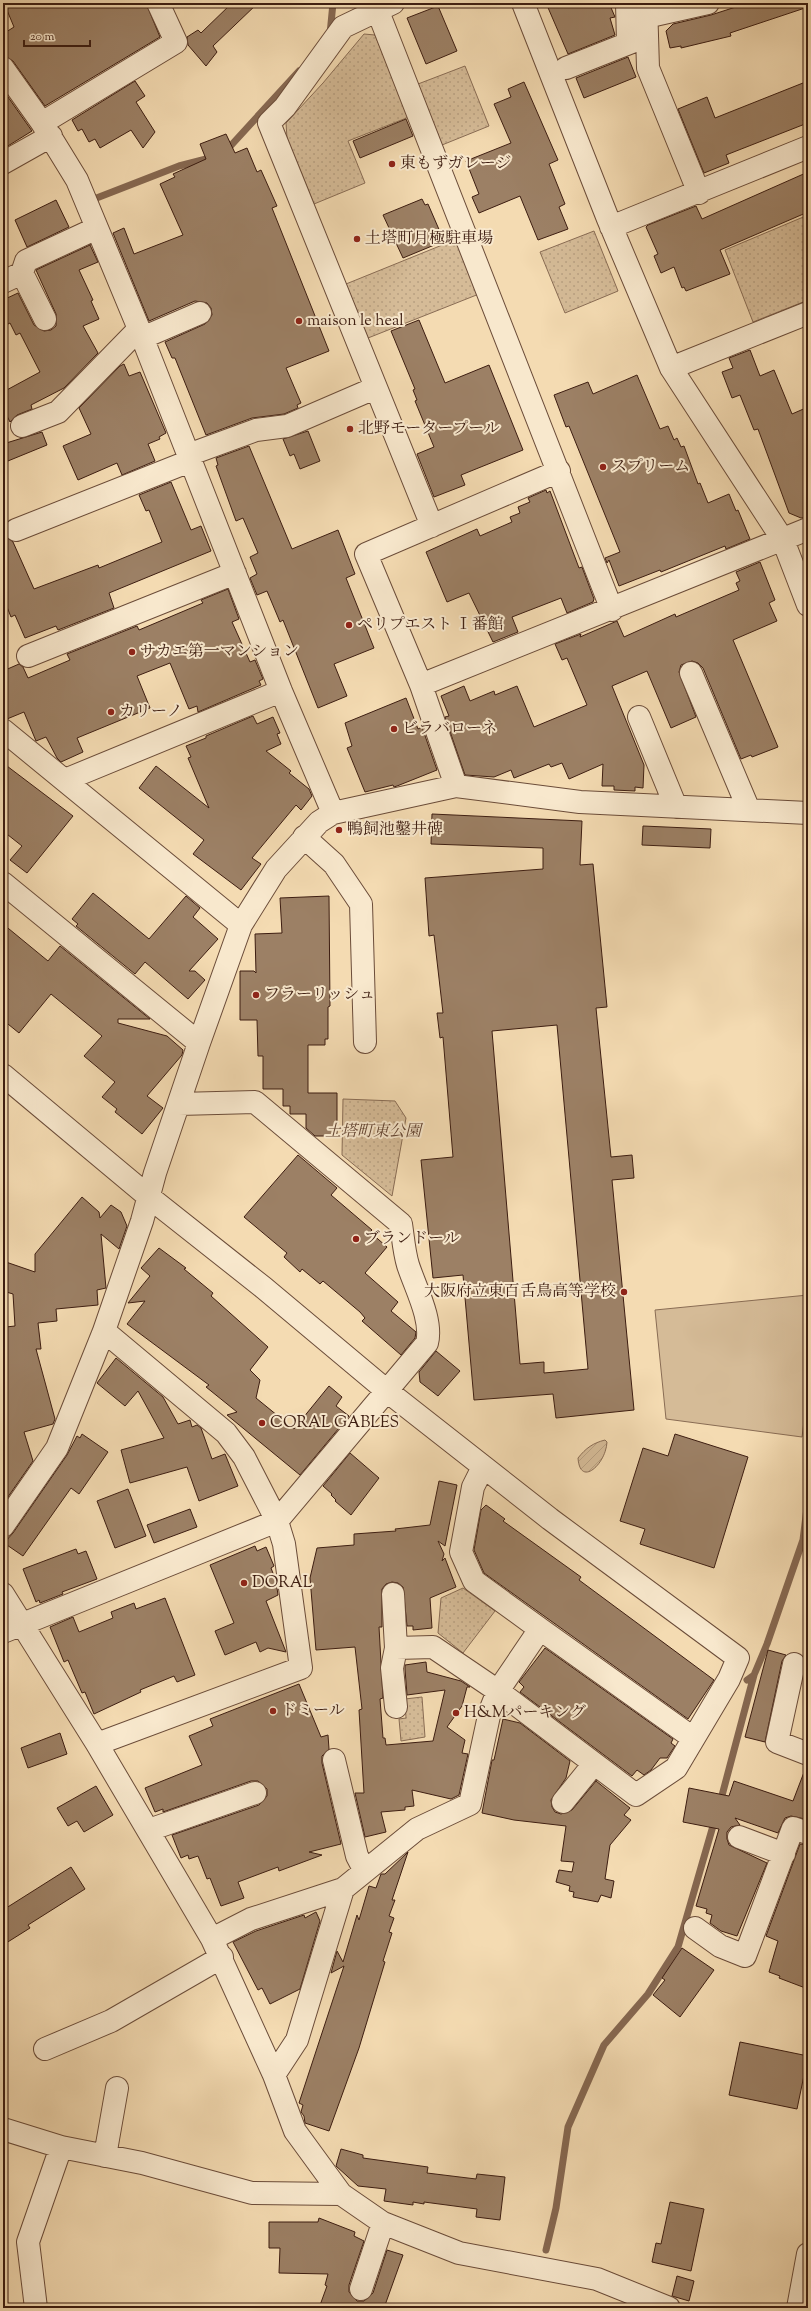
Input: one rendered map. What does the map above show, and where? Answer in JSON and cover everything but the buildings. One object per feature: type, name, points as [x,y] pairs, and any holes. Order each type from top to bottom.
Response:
[{"type":"street","points":[[3,163],[46,129],[176,42],[158,3]]},
{"type":"street","points":[[523,3],[611,227],[671,368],[784,540],[808,605]]},
{"type":"street","points":[[627,3],[642,25],[648,68],[699,192]]},
{"type":"street","points":[[566,68],[642,25],[708,3]]},
{"type":"street","points":[[432,526],[269,123],[285,107],[343,27],[385,6],[612,610]]},
{"type":"street","points":[[3,68],[46,129],[78,180],[281,691],[334,813]]},
{"type":"street","points":[[611,227],[808,147]]},
{"type":"street","points":[[45,319],[13,278],[26,261],[97,228]]},
{"type":"street","points":[[22,426],[58,412],[140,333],[200,313]]},
{"type":"street","points":[[671,368],[808,313]]},
{"type":"street","points":[[16,530],[256,430],[287,426],[375,388]]},
{"type":"street","points":[[456,786],[421,685],[366,554],[559,471]]},
{"type":"street","points":[[421,685],[612,610],[808,529]]},
{"type":"street","points":[[28,656],[235,574]]},
{"type":"street","points":[[692,673],[749,810]]},
{"type":"street","points":[[65,780],[281,691]]},
{"type":"street","points":[[639,717],[676,807]]},
{"type":"street","points":[[3,730],[241,925]]},
{"type":"street","points":[[3,1526],[57,1448],[104,1331],[142,1221],[148,1197],[199,1043],[241,925],[276,869],[319,822],[334,813],[456,786],[580,802],[808,813]]},
{"type":"street","points":[[304,837],[334,864],[361,904],[365,1042]]},
{"type":"street","points":[[3,883],[199,1043]]},
{"type":"street","points":[[3,1075],[148,1197],[264,1288],[387,1391],[483,1467],[738,1658],[729,1680],[676,1768],[636,1795],[593,1765],[498,1691],[433,1647],[396,1648]]},
{"type":"street","points":[[3,1632],[278,1521],[427,1343],[429,1334],[419,1293],[407,1264],[401,1224],[255,1102],[179,1104]]},
{"type":"street","points":[[97,1744],[301,1668],[284,1544],[278,1521],[244,1457],[226,1433],[104,1331]]},
{"type":"street","points":[[483,1467],[472,1487],[461,1552],[474,1581],[693,1738]]},
{"type":"street","points":[[3,1594],[97,1744],[217,1948],[274,2075],[295,2131],[341,2194],[383,2223],[460,2254],[597,2279],[669,2308]]},
{"type":"street","points":[[394,1594],[396,1648],[392,1668],[396,1707]]},
{"type":"street","points":[[45,2050],[111,2021],[217,1948],[251,1919],[343,1889],[417,1829],[470,1804],[490,1711],[498,1691],[540,1629]]},
{"type":"street","points":[[794,1664],[776,1742],[808,1754]]},
{"type":"street","points":[[334,1760],[357,1856],[365,1871]]},
{"type":"street","points":[[564,1802],[593,1765]]},
{"type":"street","points":[[148,1830],[255,1793]]},
{"type":"street","points":[[695,1928],[720,1946],[744,1956],[794,1828],[808,1833]]},
{"type":"street","points":[[739,1837],[784,1854]]},
{"type":"street","points":[[274,2075],[297,2040],[343,1889]]},
{"type":"street","points":[[105,2156],[117,2088]]},
{"type":"street","points":[[3,2129],[61,2147],[105,2156],[252,2192],[341,2194]]},
{"type":"street","points":[[36,2308],[28,2242],[61,2147]]},
{"type":"street","points":[[361,2288],[383,2223]]},
{"type":"street","points":[[798,2308],[808,2254]]},
{"type":"green space","points":[[364,34],[375,35],[409,117],[348,141],[365,183],[314,204],[287,138],[286,123],[323,83]]},
{"type":"green space","points":[[465,66],[489,126],[442,145],[418,84]]},
{"type":"green space","points":[[808,215],[808,300],[753,322],[725,250]]},
{"type":"green space","points":[[594,231],[618,291],[565,313],[540,252]]},
{"type":"green space","points":[[457,239],[479,294],[368,338],[346,284]]},
{"type":"green space","name":"土塔町東公園","points":[[343,1099],[395,1101],[406,1118],[392,1196],[342,1155]]},
{"type":"green space","points":[[808,1295],[808,1390],[802,1437],[666,1419],[655,1310]]},
{"type":"green space","points":[[605,1440],[607,1442],[606,1450],[598,1465],[593,1470],[588,1472],[583,1471],[580,1467],[578,1458],[590,1446]]},
{"type":"green space","points":[[463,1588],[495,1611],[463,1653],[438,1633],[441,1598]]},
{"type":"green space","points":[[422,1697],[425,1737],[401,1741],[399,1719],[406,1718],[405,1699]]},
{"type":"waterway","points":[[330,34],[333,3]]},
{"type":"waterway","points":[[225,152],[299,71]]},
{"type":"waterway","points":[[94,199],[179,166],[214,157]]},
{"type":"waterway","points":[[747,1680],[754,1675],[767,1644],[803,1540],[808,1500]]},
{"type":"waterway","points":[[720,1803],[754,1675]]},
{"type":"waterway","points":[[546,2250],[556,2208],[568,2127],[604,2045],[648,1994],[678,1947],[715,1819]]},
{"type":"place","name":"東もずガレージ","points":[[392,164]]},
{"type":"place","name":"土塔町月極駐車場","points":[[357,239]]},
{"type":"place","name":"maison le heal","points":[[299,321]]},
{"type":"place","name":"北野モータープール","points":[[350,429]]},
{"type":"place","name":"スプリーム","points":[[603,467]]},
{"type":"place","name":"ペリプエスト Ⅰ番館","points":[[349,625]]},
{"type":"place","name":"サカエ第一マンション","points":[[132,652]]},
{"type":"place","name":"カリーノ","points":[[111,712]]},
{"type":"place","name":"ビラバローネ","points":[[394,729]]},
{"type":"place","name":"鴨飼池鑿井碑","points":[[339,830]]},
{"type":"place","name":"フラーリッシュ","points":[[256,995]]},
{"type":"place","name":"ブランドール","points":[[356,1239]]},
{"type":"place","name":"大阪府立東百舌鳥高等学校","points":[[624,1292]]},
{"type":"place","name":"CORAL GABLES","points":[[262,1423]]},
{"type":"place","name":"DORAL","points":[[244,1583]]},
{"type":"place","name":"ドミール","points":[[273,1711]]},
{"type":"place","name":"H&Mパーキング","points":[[456,1713]]}]
